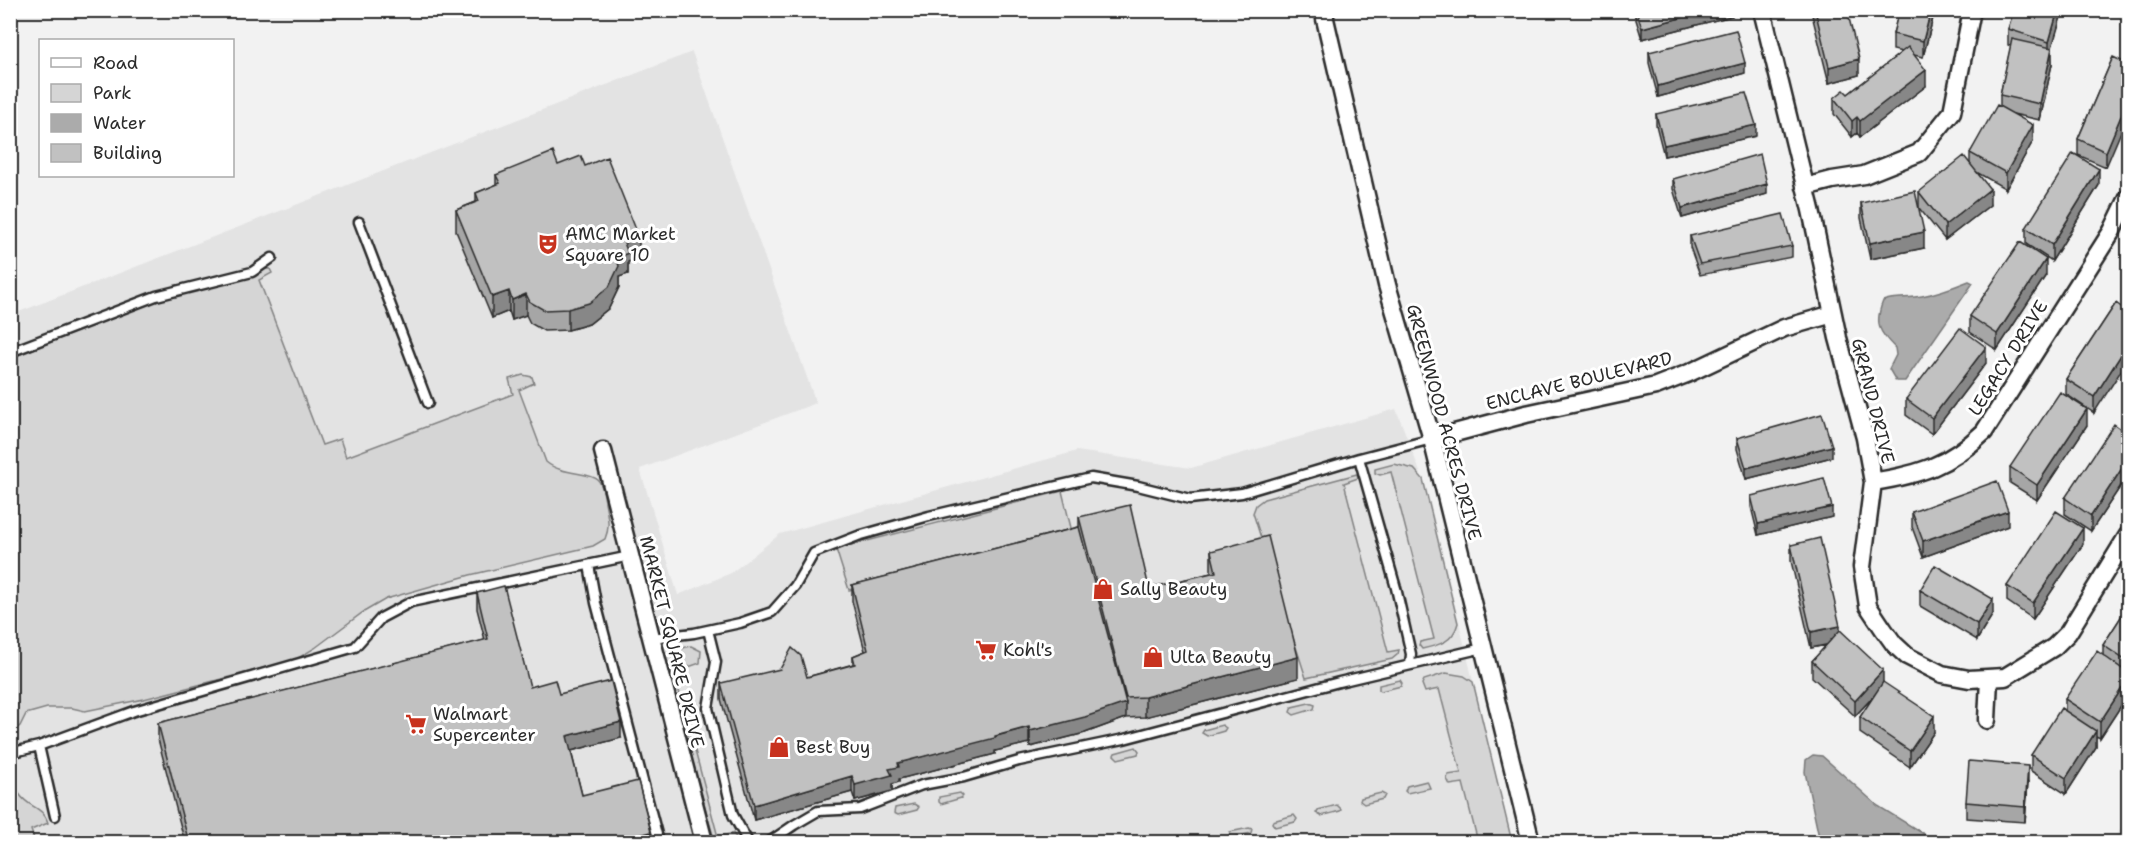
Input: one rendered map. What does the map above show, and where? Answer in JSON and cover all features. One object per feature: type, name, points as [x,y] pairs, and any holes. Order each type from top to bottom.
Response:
[{"type":"street","name":"GREENWOOD ACRES DRIVE","points":[[1325,10],[1387,285],[1432,440],[1531,843]]},
{"type":"street","name":"GRAND DRIVE","points":[[1762,10],[1833,314],[1865,438],[1873,482],[1862,567],[1868,606],[1894,644],[1920,663],[1950,676],[1989,679],[2005,677],[2054,647],[2068,633],[2128,535]]},
{"type":"street","points":[[1805,187],[1864,175],[1918,153],[1952,112],[1972,10]]},
{"type":"street","name":"LEGACY DRIVE","points":[[1873,482],[1931,469],[1949,461],[1984,432],[2112,231],[2128,198]]},
{"type":"street","name":"ENCLAVE BOULEVARD","points":[[1432,440],[1526,414],[1656,386],[1784,328],[1833,314]]},
{"type":"street","name":"MARKET SQUARE DRIVE","points":[[603,451],[704,843]]},
{"type":"street","points":[[1987,720],[1989,679]]},
{"type":"lane","points":[[359,222],[428,402]]},
{"type":"lane","points":[[10,352],[156,296],[252,272],[272,258]]},
{"type":"lane","points":[[651,638],[708,630],[740,623],[772,612],[795,586],[814,553],[858,536],[929,516],[1091,478],[1138,486],[1190,499],[1242,493],[1359,458],[1432,440]]},
{"type":"lane","points":[[1359,458],[1396,588],[1411,654],[1410,665]]},
{"type":"lane","points":[[10,753],[39,746],[134,711],[355,647],[381,618],[411,602],[630,556]]},
{"type":"lane","points":[[589,565],[596,603],[659,843]]},
{"type":"lane","points":[[708,630],[716,662],[708,708],[733,815],[748,843]]},
{"type":"lane","points":[[769,843],[818,811],[860,808],[922,785],[964,777],[1019,761],[1124,740],[1339,682],[1483,648]]},
{"type":"lane","points":[[39,746],[55,816]]},
{"type":"shaded area","points":[[692,52],[816,403],[640,469],[678,595],[731,573],[780,534],[1077,451],[1191,468],[1396,409],[1427,490],[1512,842],[11,842],[11,315]]},
{"type":"shaded area","points":[[2128,818],[2128,842],[2112,842],[2127,820]]},
{"type":"green space","points":[[270,269],[272,273],[259,280],[322,445],[340,439],[346,457],[513,394],[509,379],[523,375],[532,377],[534,383],[519,390],[546,462],[559,469],[594,477],[598,480],[604,493],[608,519],[605,539],[593,546],[470,575],[386,599],[295,660],[144,699],[85,711],[72,708],[47,708],[26,714],[20,726],[11,733],[11,358],[197,284]]},
{"type":"green space","points":[[1394,464],[1414,469],[1423,479],[1458,623],[1453,635],[1445,642],[1422,649],[1420,642],[1434,639],[1391,472],[1380,475],[1375,473],[1375,469]]},
{"type":"green space","points":[[1357,474],[1358,478],[1344,483],[1388,652],[1399,650],[1398,654],[1392,659],[1306,678],[1253,513],[1256,505],[1264,499]]},
{"type":"green space","points":[[1062,491],[1072,532],[849,590],[836,549]]},
{"type":"green space","points":[[691,646],[701,651],[700,663],[674,672],[718,837],[733,833],[739,842],[715,842],[673,683],[671,668],[673,660],[680,650]]},
{"type":"green space","points":[[1446,673],[1464,676],[1473,682],[1512,842],[1478,842],[1463,783],[1450,785],[1447,779],[1448,775],[1461,773],[1439,689],[1425,692],[1422,684],[1424,680]]},
{"type":"green space","points":[[1400,680],[1401,686],[1379,690],[1379,685]]},
{"type":"green space","points":[[1309,703],[1315,705],[1314,709],[1294,715],[1290,712],[1292,707]]},
{"type":"green space","points":[[1222,725],[1226,728],[1224,731],[1207,736],[1202,733],[1204,730]]},
{"type":"green space","points":[[1136,747],[1138,754],[1118,759],[1114,755],[1115,753]]},
{"type":"green space","points":[[11,777],[20,795],[43,814],[48,823],[31,830],[35,842],[11,842]]},
{"type":"green space","points":[[1427,781],[1430,788],[1407,793],[1405,791],[1407,786]]},
{"type":"green space","points":[[960,793],[963,796],[961,798],[941,804],[939,802],[939,797]]},
{"type":"green space","points":[[1381,793],[1385,795],[1383,799],[1364,804],[1360,801],[1361,798]]},
{"type":"green space","points":[[914,804],[919,807],[917,810],[898,815],[894,813],[895,808]]},
{"type":"green space","points":[[1337,805],[1340,811],[1321,816],[1316,813],[1318,810]]},
{"type":"green space","points":[[1294,815],[1297,819],[1295,822],[1275,827],[1272,823],[1273,821]]},
{"type":"green space","points":[[1252,829],[1251,833],[1231,838],[1229,836],[1230,832]]},
{"type":"water","points":[[1969,281],[1973,283],[1905,381],[1896,381],[1889,369],[1896,355],[1895,348],[1885,337],[1879,322],[1883,301],[1928,295]]},
{"type":"water","points":[[1813,755],[1822,756],[1878,806],[1937,842],[1820,842],[1805,772],[1806,760]]},
{"type":"building","points":[[1636,10],[1711,10],[1642,28]]},
{"type":"building","points":[[1815,10],[1847,10],[1859,59],[1829,67]]},
{"type":"building","points":[[1899,10],[1931,10],[1923,41],[1893,34]]},
{"type":"building","points":[[2014,10],[2058,10],[2049,42],[2008,29]]},
{"type":"building","points":[[1736,30],[1745,63],[1658,86],[1649,52]]},
{"type":"building","points":[[2012,39],[2052,48],[2040,104],[2000,95]]},
{"type":"building","points":[[1908,47],[1926,70],[1860,121],[1857,117],[1852,121],[1834,98],[1844,90],[1848,94]]},
{"type":"building","points":[[2113,57],[2128,64],[2128,99],[2106,152],[2078,139]]},
{"type":"building","points":[[1746,93],[1756,125],[1664,145],[1656,114]]},
{"type":"building","points":[[1997,105],[2033,125],[2006,173],[1970,153]]},
{"type":"building","name":"AMC Market Square 10","points":[[553,152],[558,165],[581,156],[585,166],[607,157],[639,237],[624,243],[628,253],[616,258],[619,266],[609,287],[589,303],[568,309],[544,310],[530,302],[526,294],[512,300],[509,291],[492,297],[456,210],[479,201],[476,193],[500,183],[496,175]]},
{"type":"building","points":[[2073,153],[2099,169],[2052,245],[2026,228]]},
{"type":"building","points":[[1760,154],[1767,184],[1682,208],[1673,179]]},
{"type":"building","points":[[1964,156],[1990,189],[1945,225],[1919,192]]},
{"type":"building","points":[[1915,191],[1924,232],[1870,243],[1861,203]]},
{"type":"building","points":[[1783,214],[1792,246],[1700,264],[1690,236]]},
{"type":"building","points":[[2020,242],[2046,259],[1997,334],[1970,316]]},
{"type":"building","points":[[2116,303],[2128,312],[2128,344],[2094,397],[2066,379]]},
{"type":"building","points":[[1960,328],[1986,347],[1932,418],[1906,399]]},
{"type":"building","points":[[2060,392],[2087,409],[2037,485],[2010,467]]},
{"type":"building","points":[[2128,402],[2128,416],[2122,412]]},
{"type":"building","points":[[1822,414],[1832,446],[1746,468],[1737,438]]},
{"type":"building","points":[[2114,424],[2128,434],[2128,459],[2091,516],[2065,498]]},
{"type":"building","points":[[1824,478],[1832,507],[1758,524],[1751,496]]},
{"type":"building","points":[[1997,481],[2008,511],[1923,541],[1912,512]]},
{"type":"building","points":[[1130,505],[1149,588],[1216,572],[1211,551],[1268,536],[1298,657],[1145,697],[1126,698],[1079,517]]},
{"type":"building","points":[[2056,511],[2083,528],[2033,603],[2007,586]]},
{"type":"building","name":"Kohl's","points":[[1079,527],[1126,703],[1085,717],[1030,731],[1029,727],[898,763],[899,767],[889,769],[892,775],[855,785],[852,776],[754,805],[721,683],[780,669],[792,648],[801,656],[807,677],[855,664],[853,656],[868,650],[852,585]]},
{"type":"building","points":[[1820,538],[1840,626],[1811,632],[1791,545]]},
{"type":"building","points":[[1935,565],[1993,599],[1977,624],[1920,590]]},
{"type":"building","name":"Walmart Supercenter","points":[[504,586],[530,687],[555,680],[559,694],[611,681],[621,722],[567,736],[582,795],[638,781],[651,832],[610,843],[189,843],[158,723],[488,639],[477,593]]},
{"type":"building","points":[[2128,606],[2128,662],[2103,645]]},
{"type":"building","points":[[1840,630],[1883,670],[1855,701],[1812,661]]},
{"type":"building","points":[[2097,651],[2128,673],[2128,679],[2100,722],[2065,699]]},
{"type":"building","points":[[1883,682],[1934,716],[1910,751],[1860,717]]},
{"type":"building","points":[[2061,708],[2096,731],[2066,778],[2031,755]]},
{"type":"building","points":[[1969,761],[2028,766],[2025,807],[1966,802]]},
{"type":"place","name":"AMC Market Square 10","points":[[548,244]]},
{"type":"place","name":"Sally Beauty","points":[[1103,589]]},
{"type":"place","name":"Kohl's","points":[[986,650]]},
{"type":"place","name":"Ulta Beauty","points":[[1153,657]]},
{"type":"place","name":"Walmart Supercenter","points":[[416,724]]},
{"type":"place","name":"Best Buy","points":[[779,747]]}]
